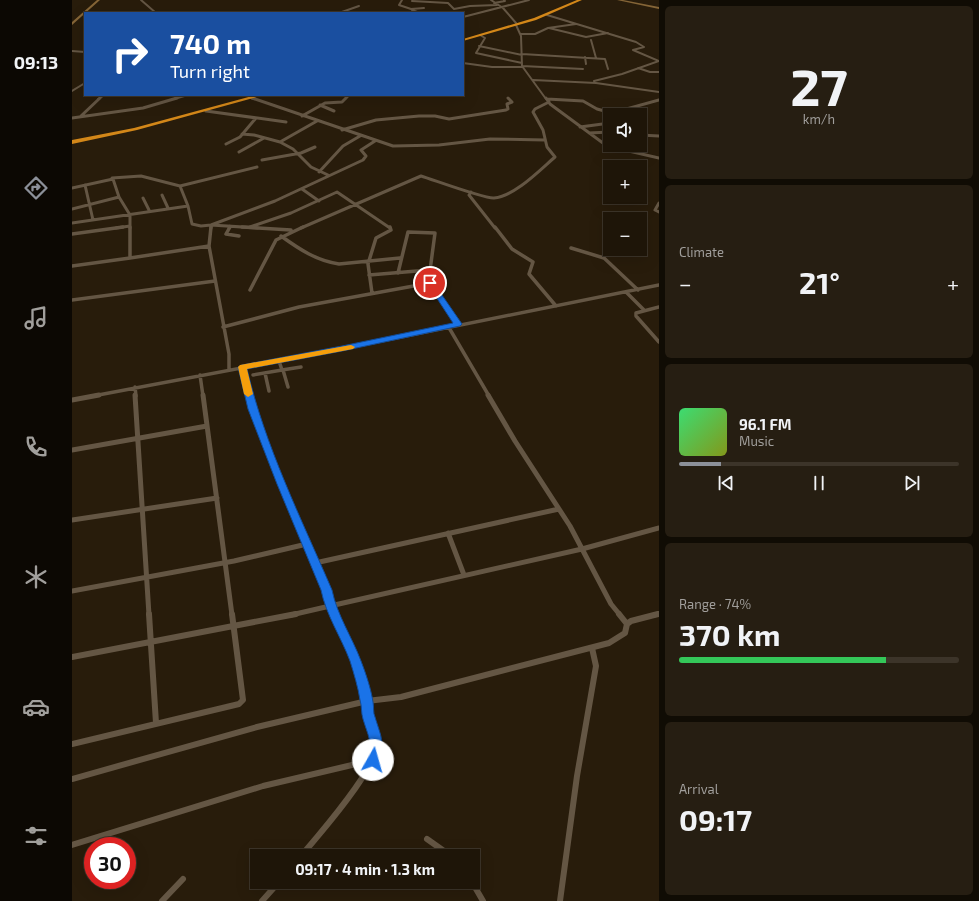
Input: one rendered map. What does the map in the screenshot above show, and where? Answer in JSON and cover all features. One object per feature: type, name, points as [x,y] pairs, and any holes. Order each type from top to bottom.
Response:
[{"type":"highway","points":[[464,39],[516,24],[549,12],[575,0]]},
{"type":"highway","points":[[464,39],[547,15],[580,0]]},
{"type":"highway","points":[[72,141],[135,129],[206,111],[254,96]]},
{"type":"highway","points":[[72,141],[142,125],[254,96]]},
{"type":"main road","points":[[87,12],[99,0]]},
{"type":"main road","points":[[618,0],[659,8]]},
{"type":"main road","points":[[72,24],[84,15]]},
{"type":"street","points":[[140,0],[155,12]]},
{"type":"street","points":[[402,0],[399,5],[418,12]]},
{"type":"street","points":[[491,0],[503,8],[516,24],[520,34],[523,65],[556,110],[607,146],[659,158]]},
{"type":"street","points":[[494,3],[505,1],[504,0]]},
{"type":"street","points":[[464,17],[503,8],[529,0]]},
{"type":"street","points":[[412,1],[446,1],[454,9],[497,4]]},
{"type":"street","points":[[342,12],[360,6]]},
{"type":"street","points":[[411,9],[424,8]]},
{"type":"street","points":[[547,15],[636,42],[644,47],[633,50],[659,61]]},
{"type":"street","points":[[520,34],[535,34],[549,28],[577,24]]},
{"type":"street","points":[[549,28],[582,37],[596,37],[608,33]]},
{"type":"street","points":[[480,35],[485,38],[476,52],[523,65]]},
{"type":"street","points":[[590,40],[596,58]]},
{"type":"street","points":[[479,46],[522,55],[605,59],[608,69]]},
{"type":"street","points":[[72,51],[84,52]]},
{"type":"street","points":[[585,58],[586,64]]},
{"type":"street","points":[[593,82],[659,61]]},
{"type":"street","points":[[464,63],[492,67],[523,65],[583,70]]},
{"type":"street","points":[[638,68],[650,72],[659,72]]},
{"type":"street","points":[[533,80],[593,82],[630,86],[659,92]]},
{"type":"street","points":[[72,91],[84,84]]},
{"type":"street","points":[[81,116],[95,101],[103,96]]},
{"type":"street","points":[[72,118],[143,108],[185,96]]},
{"type":"street","points":[[254,96],[302,116],[387,145],[401,147],[472,140],[545,140]]},
{"type":"street","points":[[302,116],[327,102],[342,102],[349,96]]},
{"type":"street","points":[[342,130],[371,120],[419,116],[455,119],[506,110],[508,109],[507,104],[512,102],[508,98]]},
{"type":"street","points":[[250,290],[276,240],[281,236],[421,176],[493,198],[501,197],[518,187],[555,157],[551,154],[545,140],[543,130],[533,112],[534,109],[548,101],[583,101],[597,109],[612,113],[624,112],[659,100]]},
{"type":"street","points":[[320,105],[334,111]]},
{"type":"street","points":[[206,111],[286,122]]},
{"type":"street","points":[[226,144],[242,134],[256,118]]},
{"type":"street","points":[[280,142],[317,121]]},
{"type":"street","points":[[580,127],[603,124]]},
{"type":"street","points":[[589,133],[603,132]]},
{"type":"street","points":[[242,134],[280,142],[299,154],[311,167],[328,175]]},
{"type":"street","points":[[647,135],[659,136]]},
{"type":"street","points":[[319,172],[326,167],[343,146],[360,136]]},
{"type":"street","points":[[239,152],[264,138]]},
{"type":"street","points":[[211,225],[275,201],[366,158],[361,150],[375,141]]},
{"type":"street","points":[[262,160],[299,154],[315,147]]},
{"type":"street","points":[[72,188],[112,178],[141,176],[180,186],[257,167]]},
{"type":"street","points":[[112,178],[119,197],[130,215],[130,258]]},
{"type":"street","points":[[85,185],[91,205],[93,220]]},
{"type":"street","points":[[180,186],[193,224],[293,230]]},
{"type":"street","points":[[302,188],[319,201]]},
{"type":"street","points":[[250,227],[319,201],[337,192],[390,227],[391,230],[376,238],[369,260],[368,264],[372,293]]},
{"type":"street","points":[[471,192],[469,195],[504,240],[517,252],[532,262],[532,268],[529,274],[556,306]]},
{"type":"street","points":[[162,195],[168,208]]},
{"type":"street","points":[[72,209],[119,197]]},
{"type":"street","points":[[143,198],[149,210]]},
{"type":"street","points":[[659,203],[655,210],[659,212]]},
{"type":"street","points":[[72,223],[130,215],[149,210],[188,206]]},
{"type":"street","points":[[211,225],[209,246],[229,354],[229,370]]},
{"type":"street","points":[[72,234],[130,226]]},
{"type":"street","points":[[230,226],[226,234],[239,236]]},
{"type":"street","points":[[398,273],[400,258],[408,232],[435,233],[429,270],[430,283],[458,324]]},
{"type":"street","points":[[281,236],[310,256],[331,263],[340,264],[400,258]]},
{"type":"street","points":[[72,266],[209,246]]},
{"type":"street","points":[[571,248],[604,258],[638,290]]},
{"type":"street","points":[[369,275],[429,270]]},
{"type":"street","points":[[72,300],[215,281]]},
{"type":"street","points":[[223,327],[299,307],[430,283]]},
{"type":"street","points":[[72,400],[279,361],[458,324],[499,318],[659,285]]},
{"type":"street","points":[[626,292],[644,310]]},
{"type":"street","points":[[659,307],[636,313],[636,316],[659,342]]},
{"type":"street","points":[[72,779],[258,727],[367,701],[384,701],[404,697],[421,691],[534,664],[609,643],[619,639],[626,633],[627,624],[612,604],[559,509],[515,441],[448,326]]},
{"type":"street","points":[[279,361],[288,388]]},
{"type":"street","points":[[242,367],[252,409],[330,599],[330,606],[345,635],[356,662],[367,701],[368,718],[375,730],[376,749],[373,760],[337,814],[307,849]]},
{"type":"street","points":[[253,375],[301,367]]},
{"type":"street","points":[[264,373],[269,391]]},
{"type":"street","points":[[72,744],[239,704],[243,700],[200,375]]},
{"type":"street","points":[[135,387],[144,509],[146,577],[156,723]]},
{"type":"street","points":[[72,450],[207,426]]},
{"type":"street","points":[[72,520],[217,498]]},
{"type":"street","points":[[315,563],[559,509]]},
{"type":"street","points":[[72,657],[319,610],[330,606],[582,549],[659,528]]},
{"type":"street","points":[[448,533],[464,575]]},
{"type":"street","points":[[72,591],[225,562],[307,544]]},
{"type":"street","points":[[627,624],[631,621],[659,614]]},
{"type":"street","points":[[560,901],[577,776],[596,666],[592,648]]},
{"type":"street","points":[[72,845],[263,786],[373,760]]},
{"type":"street","points":[[428,839],[442,849]]},
{"type":"street","points":[[162,901],[183,879]]},
{"type":"street","points":[[262,901],[273,889]]},
{"type":"street","points":[[476,889],[483,901]]},
{"type":"slow traffic","points":[[248,394],[242,367],[351,347]]},
{"type":"route","points":[[373,760],[376,749],[375,730],[368,718],[367,701],[356,662],[345,635],[330,606],[330,599],[327,590],[302,534],[252,409],[242,367],[342,349],[458,324],[430,283]]}]
